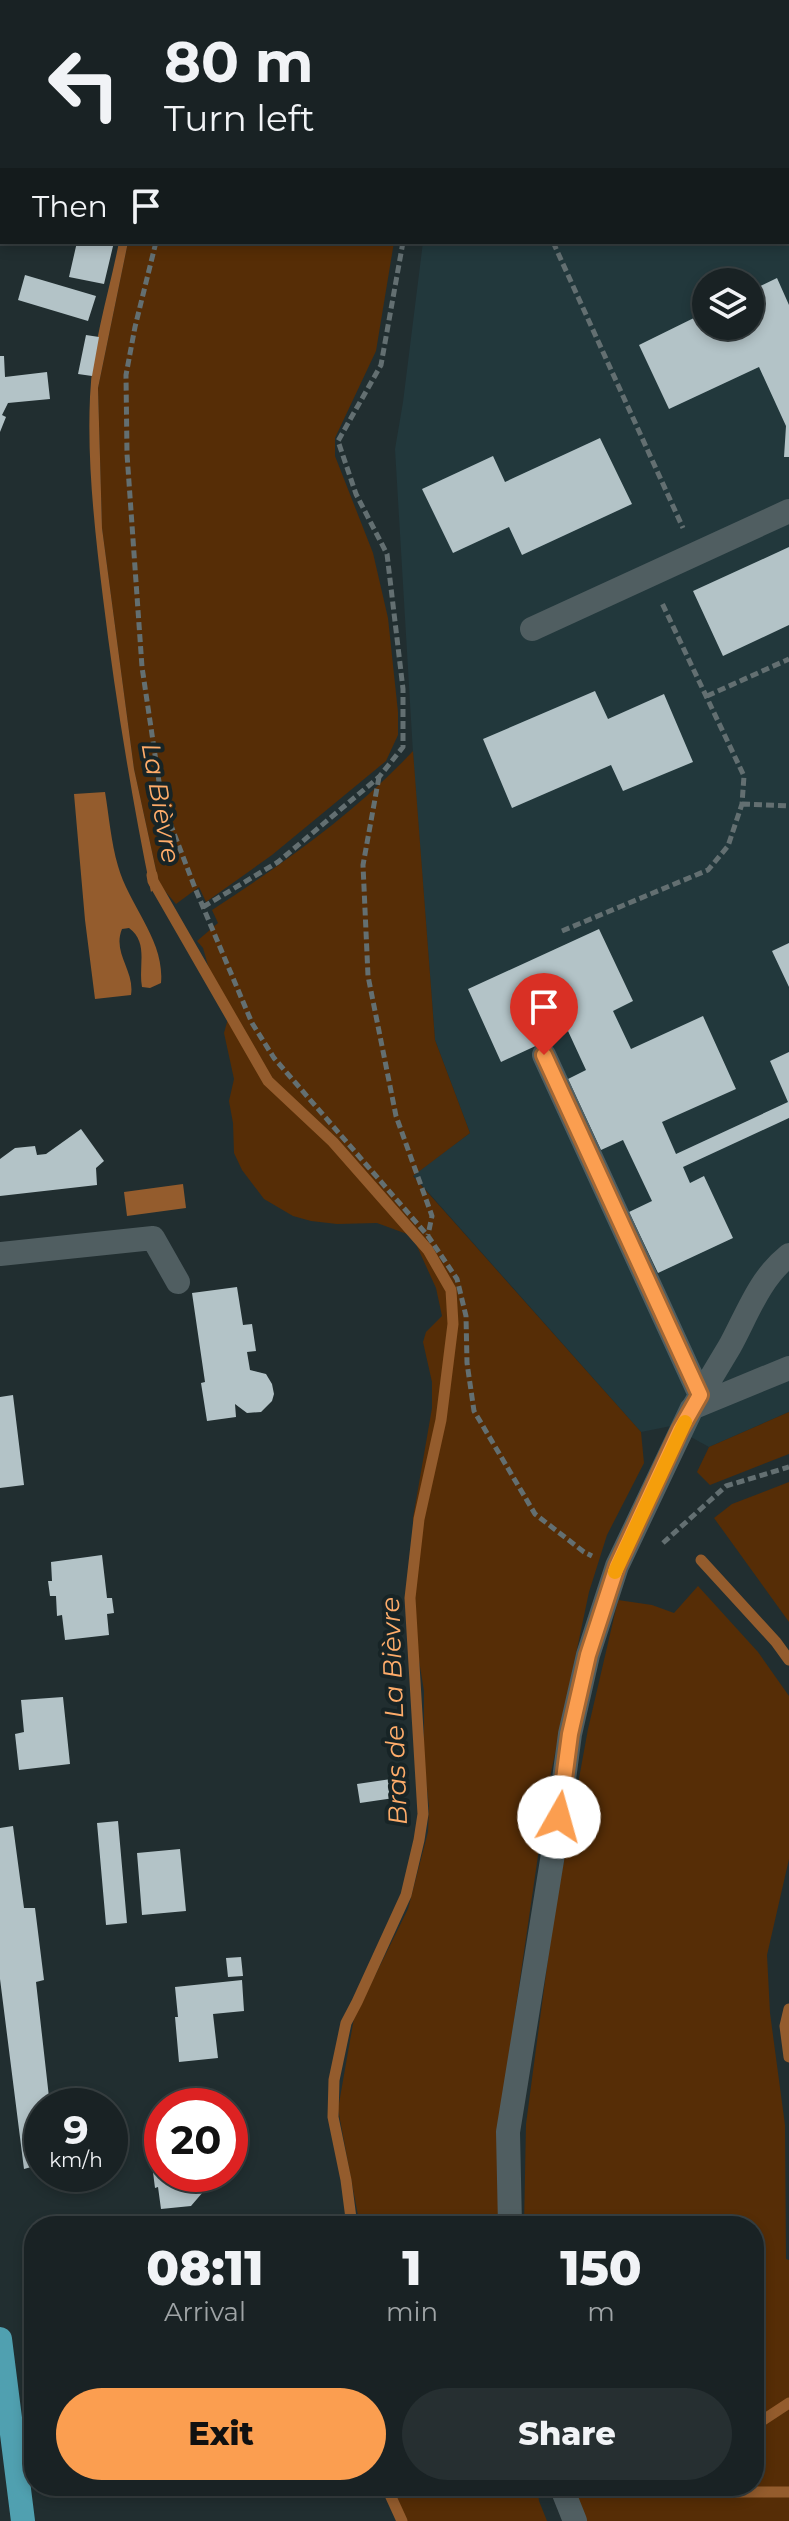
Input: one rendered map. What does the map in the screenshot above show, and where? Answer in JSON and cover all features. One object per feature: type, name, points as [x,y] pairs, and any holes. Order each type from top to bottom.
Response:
[{"type":"main road","points":[[0,2339],[23,2521]]},
{"type":"lane","points":[[532,629],[789,511]]},
{"type":"lane","points":[[544,1055],[696,1402]]},
{"type":"lane","points":[[0,1254],[153,1238],[178,1282]]},
{"type":"lane","points":[[510,2216],[508,2132],[570,1734],[588,1655],[617,1566],[696,1402],[761,1285],[789,1255]]},
{"type":"lane","points":[[696,1402],[789,1368]]},
{"type":"lane","points":[[565,2496],[575,2521]]},
{"type":"path","points":[[156,244],[126,375],[129,484],[142,667],[162,802],[252,1023],[274,1058],[428,1236],[457,1279],[463,1297],[474,1411],[535,1514],[584,1552],[617,1566]]},
{"type":"path","points":[[203,907],[278,862],[379,777],[403,747],[403,689],[387,554],[356,494],[338,441],[381,365],[403,244]]},
{"type":"path","points":[[554,244],[695,554]]},
{"type":"path","points":[[562,931],[708,870],[728,846],[742,804],[744,776],[649,575]]},
{"type":"path","points":[[707,696],[789,659]]},
{"type":"path","points":[[379,777],[363,865],[368,976],[396,1116],[432,1216],[428,1236]]},
{"type":"path","points":[[742,804],[789,806]]},
{"type":"path","points":[[662,1544],[726,1486],[789,1467]]},
{"type":"shaded area","points":[[119,244],[128,244],[98,388],[102,528],[134,769],[159,884],[151,892],[130,782],[97,548],[89,422],[97,339]]},
{"type":"shaded area","points":[[128,244],[394,244],[376,351],[335,438],[335,456],[373,553],[388,618],[398,735],[386,761],[272,855],[206,902],[199,887],[176,904],[159,884],[134,769],[102,528],[98,388]]},
{"type":"shaded area","points":[[423,244],[789,244],[789,1412],[709,1447],[671,1426],[641,1432],[413,1175],[470,1133],[435,1040],[414,770],[395,449]]},
{"type":"shaded area","points":[[413,751],[435,1040],[470,1133],[413,1176],[641,1432],[644,1463],[607,1535],[589,1592],[548,1787],[502,2103],[499,2216],[358,2216],[338,2109],[354,2018],[408,1909],[428,1832],[424,1691],[417,1648],[413,1518],[432,1408],[432,1382],[423,1342],[426,1332],[442,1316],[436,1288],[416,1244],[407,1234],[377,1223],[337,1224],[293,1216],[264,1199],[242,1170],[234,1153],[229,1101],[234,1079],[224,1033],[229,1015],[211,976],[203,948],[197,941],[218,923],[212,910],[317,836]]},
{"type":"shaded area","points":[[105,792],[118,866],[158,952],[161,983],[150,988],[142,987],[139,940],[129,928],[122,929],[120,946],[130,978],[131,995],[95,999],[74,794]]},
{"type":"shaded area","points":[[183,1184],[186,1208],[127,1216],[124,1192]]},
{"type":"shaded area","points":[[789,1412],[789,1454],[710,1485],[697,1472],[709,1447]]},
{"type":"shaded area","points":[[789,1482],[789,1622],[714,1518],[732,1504]]},
{"type":"shaded area","points":[[698,1586],[758,1652],[789,1696],[789,1859],[767,1955],[770,2013],[785,2125],[786,2259],[789,2260],[789,2521],[584,2521],[575,2496],[764,2496],[764,2216],[524,2216],[526,2124],[553,1921],[588,1729],[618,1600],[652,1605],[674,1613]]},
{"type":"shaded area","points":[[396,2496],[538,2496],[547,2521],[407,2521]]},
{"type":"building","points":[[77,244],[114,244],[104,284],[69,277]]},
{"type":"building","points":[[25,275],[96,296],[88,321],[18,300]]},
{"type":"building","points":[[777,278],[789,305],[789,457],[784,457],[786,426],[759,367],[669,409],[639,345],[692,319],[692,340],[764,340],[764,284]]},
{"type":"building","points":[[86,335],[99,337],[92,376],[78,374]]},
{"type":"building","points":[[0,356],[4,356],[5,377],[47,372],[50,399],[8,403],[2,415],[6,417],[0,432]]},
{"type":"building","points":[[600,438],[632,504],[522,555],[509,527],[453,553],[422,489],[493,456],[505,482]]},
{"type":"building","points":[[789,547],[789,625],[723,656],[693,591]]},
{"type":"building","points":[[595,691],[608,719],[664,694],[693,762],[623,791],[611,765],[512,808],[483,739]]},
{"type":"building","points":[[599,929],[633,1001],[613,1011],[631,1049],[703,1016],[736,1089],[662,1122],[676,1154],[788,1102],[770,1061],[789,1052],[789,1118],[683,1167],[690,1183],[704,1176],[733,1238],[658,1273],[629,1212],[652,1201],[623,1140],[601,1150],[568,1079],[586,1070],[568,1031],[501,1062],[468,989]]},
{"type":"building","points":[[789,943],[789,987],[772,951]]},
{"type":"building","points":[[81,1129],[104,1161],[96,1168],[97,1185],[0,1196],[0,1159],[15,1148],[35,1146],[37,1155],[46,1154]]},
{"type":"building","points":[[237,1287],[243,1325],[252,1324],[256,1351],[247,1352],[250,1370],[266,1374],[274,1394],[272,1401],[261,1412],[247,1413],[235,1404],[236,1417],[207,1421],[201,1383],[205,1382],[192,1293]]},
{"type":"building","points":[[13,1395],[24,1485],[0,1488],[0,1397]]},
{"type":"building","points":[[102,1555],[107,1598],[112,1598],[114,1613],[107,1614],[109,1635],[65,1640],[62,1615],[57,1616],[56,1596],[50,1596],[48,1581],[52,1581],[51,1562]]},
{"type":"building","points":[[63,1697],[70,1764],[19,1770],[15,1734],[24,1732],[21,1700]]},
{"type":"building","points":[[391,1779],[394,1798],[360,1803],[357,1784]]},
{"type":"building","points":[[118,1821],[127,1923],[106,1925],[97,1823]]},
{"type":"building","points":[[13,1826],[24,1908],[35,1908],[44,1980],[36,1982],[48,2088],[24,2088],[24,2169],[0,1979],[0,1828]]},
{"type":"building","points":[[180,1849],[186,1911],[142,1915],[137,1853]]},
{"type":"building","points":[[241,1957],[243,1976],[228,1977],[226,1958]]},
{"type":"building","points":[[242,1980],[244,2011],[213,2014],[218,2058],[179,2062],[175,1987]]},
{"type":"building","points":[[159,2192],[203,2192],[191,2206],[161,2209]]},
{"type":"waterway","name":"Bras de La Bièvre","points":[[152,875],[268,1081],[333,1142],[428,1250],[451,1290],[453,1324],[441,1420],[419,1519],[410,1598],[423,1814],[406,1895],[346,2023],[334,2080],[333,2117],[351,2216]]},
{"type":"waterway","name":"La Bièvre","points":[[701,1560],[789,1660]]},
{"type":"waterway","name":"La Bièvre","points":[[789,2009],[785,2026],[789,2057]]},
{"type":"waterway","name":"La Bièvre","points":[[764,2419],[789,2403]]},
{"type":"waterway","name":"La Bièvre","points":[[764,2492],[789,2492]]},
{"type":"waterway","name":"Bras de La Bièvre","points":[[391,2496],[402,2521]]},
{"type":"slow traffic","points":[[615,1572],[685,1422]]},
{"type":"route","points":[[544,1055],[700,1395],[680,1430],[617,1566],[588,1655],[570,1734],[559,1817]]}]
